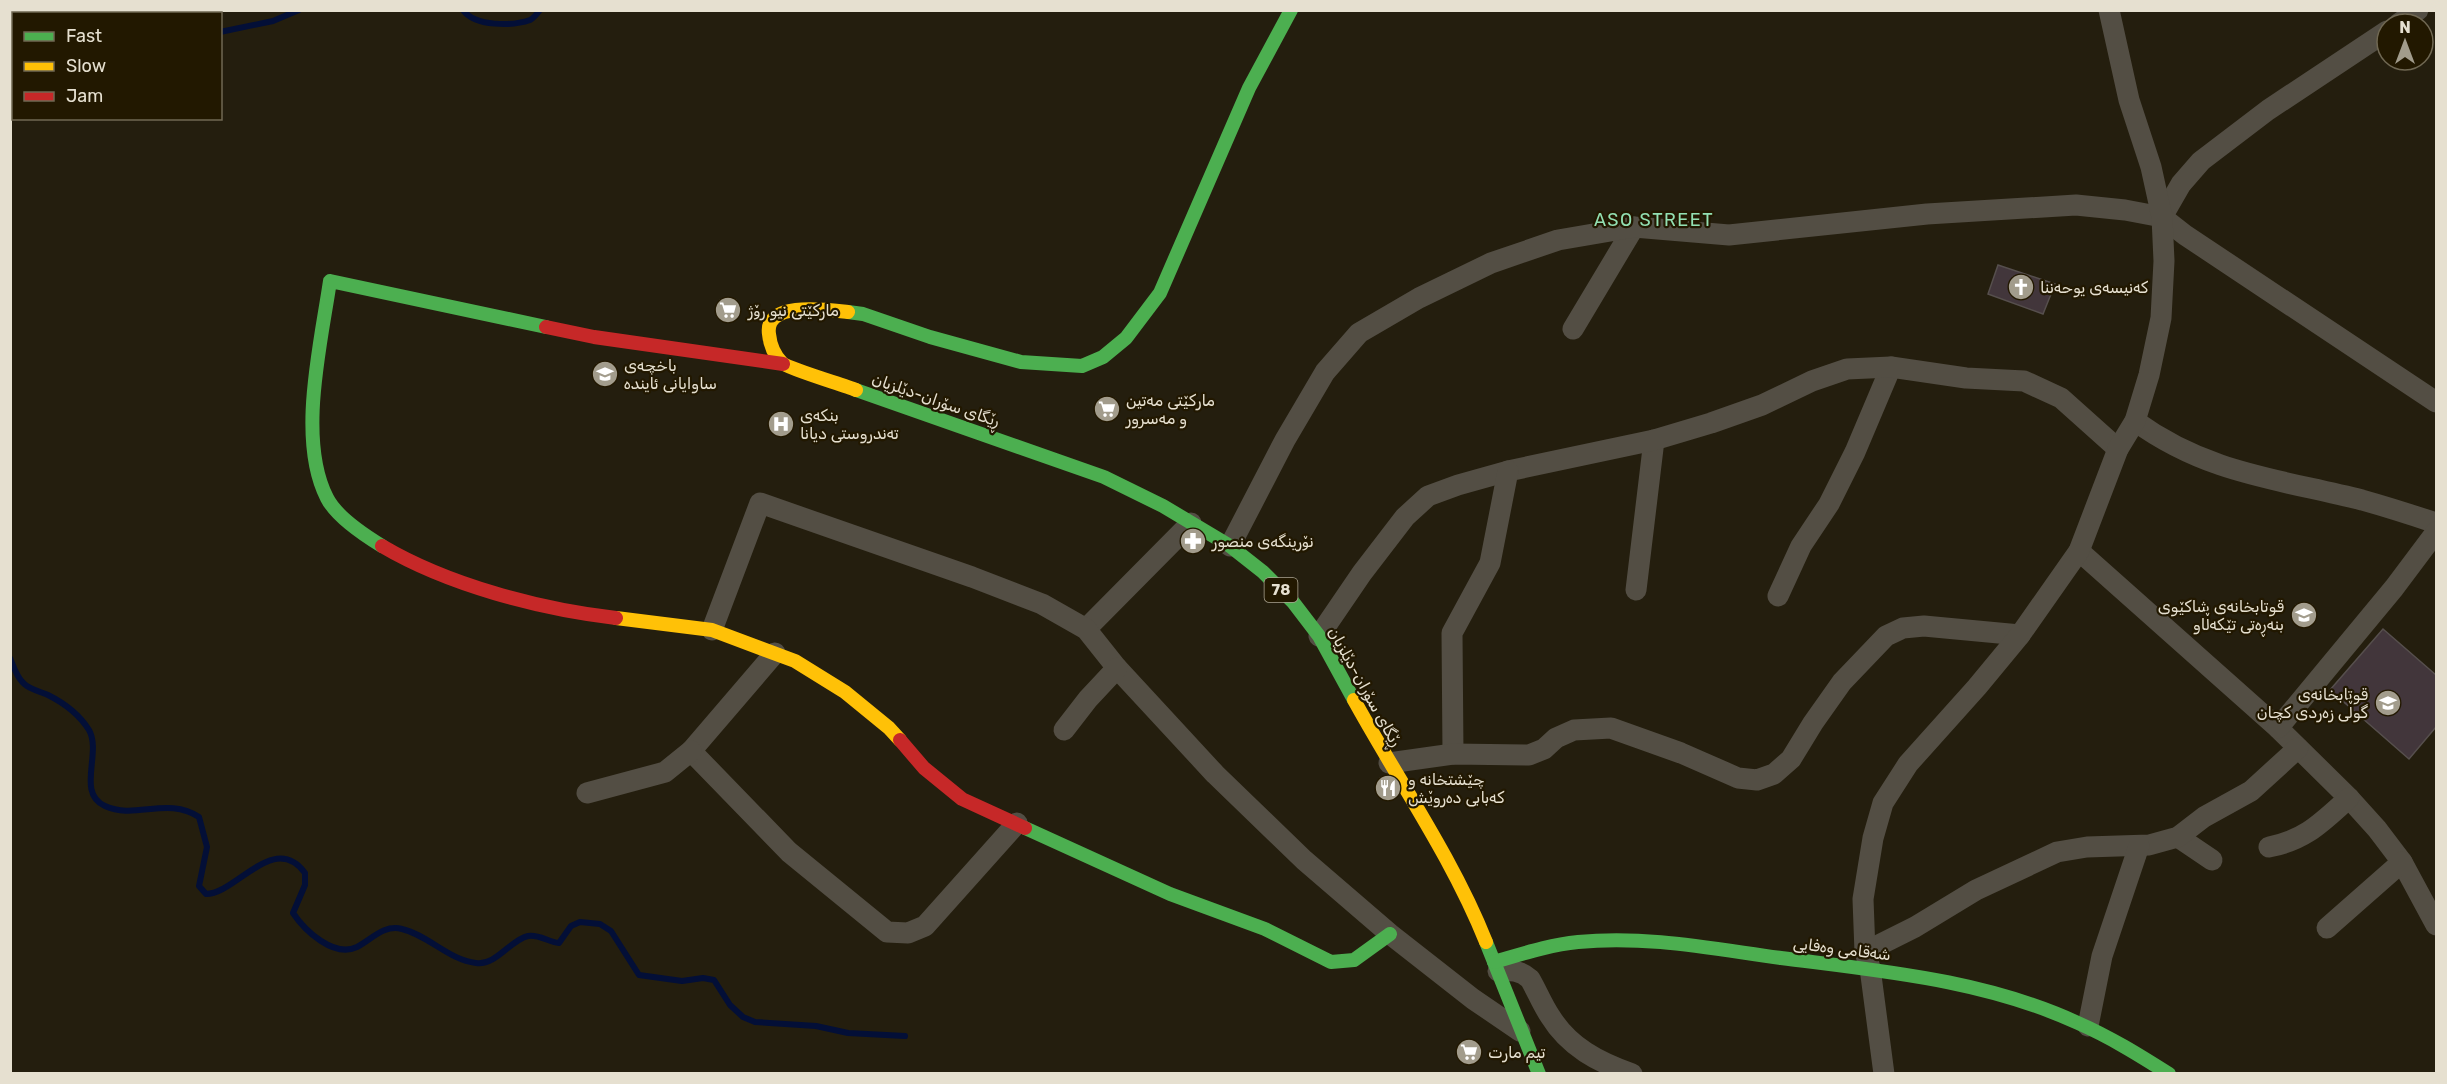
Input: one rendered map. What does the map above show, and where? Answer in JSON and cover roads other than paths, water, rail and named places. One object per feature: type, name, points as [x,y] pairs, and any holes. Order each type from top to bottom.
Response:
[{"type":"street","points":[[783,364],[770,345],[768,329],[772,321],[783,312],[812,308],[863,314],[930,337],[1021,362],[1082,366],[1103,357],[1126,338],[1160,293],[1249,88],[1291,10]]},
{"type":"street","points":[[1884,1074],[1868,960],[1863,899],[1873,838],[1883,802],[1908,764],[1977,687],[2020,634],[2079,551],[2118,449],[2135,421],[2149,375],[2161,318],[2164,261],[2162,217],[2151,167],[2129,100],[2109,10]]},
{"type":"street","points":[[2162,217],[2181,184],[2201,161],[2268,111],[2375,39]]},
{"type":"street","points":[[1230,546],[1285,440],[1325,372],[1359,333],[1419,298],[1491,263],[1558,240],[1634,227],[1729,235],[1927,214],[2076,205],[2125,210],[2162,217],[2185,235],[2436,402]]},
{"type":"street","points":[[1573,329],[1634,227]]},
{"type":"street","name":"ڕێگای سۆران-دێلزیان","points":[[712,630],[587,615],[532,604],[406,560],[372,540],[348,522],[327,499],[315,461],[312,409],[330,280],[594,337],[783,364],[1073,464],[1134,490],[1230,546],[1263,572],[1286,595],[1320,636],[1473,910],[1539,1074]]},
{"type":"street","points":[[1320,636],[1362,573],[1405,517],[1428,496],[1458,484],[1508,471],[1654,440],[1762,405],[1812,381],[1847,369],[1891,368],[1966,378],[2024,381],[2061,398],[2118,449]]},
{"type":"street","points":[[1778,596],[1801,546],[1834,493],[1891,368]]},
{"type":"street","points":[[2135,421],[2158,437],[2224,468],[2362,500],[2436,523]]},
{"type":"street","points":[[1636,590],[1654,440]]},
{"type":"street","points":[[1454,754],[1452,633],[1490,563],[1508,471]]},
{"type":"street","points":[[1390,934],[1354,960],[1331,962],[1265,929],[1170,894],[962,799],[924,768],[889,728],[844,692],[795,661],[712,630],[760,503],[1032,600],[1086,629],[1118,668],[1215,774],[1304,860],[1390,934],[1473,999],[1522,1033]]},
{"type":"street","points":[[1086,629],[1191,523]]},
{"type":"street","points":[[2278,728],[2394,588],[2436,532]]},
{"type":"street","points":[[2079,551],[2278,728],[2349,798],[2377,828],[2402,862],[2436,925]]},
{"type":"street","points":[[1389,763],[1454,754],[1529,755],[1544,749],[1556,738],[1574,730],[1611,728],[1681,753],[1738,778],[1757,780],[1774,774],[1791,759],[1842,682],[1886,636],[1903,628],[1924,626],[2020,634]]},
{"type":"street","points":[[587,793],[665,772],[691,751],[774,653]]},
{"type":"street","points":[[1064,730],[1088,699],[1118,668]]},
{"type":"street","points":[[1868,960],[1915,927],[1976,890],[2057,852],[2087,847],[2139,846],[2178,837],[2204,817],[2251,791],[2298,748]]},
{"type":"street","points":[[691,751],[789,852],[887,932],[908,933],[925,926],[1017,823]]},
{"type":"street","points":[[2269,847],[2301,838],[2349,798]]},
{"type":"street","points":[[2178,837],[2212,860]]},
{"type":"street","points":[[2088,1026],[2102,956],[2139,846]]},
{"type":"street","points":[[2327,928],[2402,862]]},
{"type":"street","name":"شەقامی وەفایی","points":[[1496,966],[1552,946],[1579,941],[1617,940],[1868,960],[1979,987],[2044,1007],[2121,1043],[2169,1074]]},
{"type":"street","points":[[1496,966],[1524,974],[1535,987],[1550,1016],[1571,1042],[1598,1061],[1632,1074]]},
{"type":"waterway","points":[[222,32],[273,21],[299,10]]},
{"type":"waterway","points":[[463,10],[476,20],[495,24],[530,20],[540,10]]},
{"type":"waterway","points":[[10,658],[24,683],[65,705],[81,719],[89,730],[93,750],[92,792],[97,800],[116,810],[175,808],[199,817],[207,847],[199,886],[206,894],[230,885],[268,861],[281,859],[293,862],[305,873],[305,885],[293,913],[312,935],[339,949],[357,947],[378,934],[395,928],[421,936],[466,961],[483,963],[490,961],[521,938],[536,936],[559,943],[571,926],[580,922],[600,924],[611,931],[639,975],[682,981],[703,978],[714,980],[730,1005],[743,1017],[755,1022],[816,1026],[848,1033],[905,1036]]},
{"type":"place","name":"کەنیسەی یوحەننا","points":[[2021,287]]},
{"type":"place","name":"مارکێتی نیو رۆژ","points":[[728,310]]},
{"type":"place","name":"باخچەی ساوایانی ئایندە","points":[[605,374]]},
{"type":"place","name":"مارکێتی مەتین و مەسرور","points":[[1107,409]]},
{"type":"place","name":"بنکەی تەندروستی دیانا","points":[[781,424]]},
{"type":"place","name":"نۆرینگه‌ی منصور","points":[[1193,541]]},
{"type":"place","name":"قوتابخانەی شاکێوی بنەڕەتی تێکەڵاو","points":[[2304,615]]},
{"type":"place","name":"قوتابخانەی گوڵی زەردی کچان","points":[[2388,703]]},
{"type":"place","name":"چێشتخانە و کەبابی دەروێش","points":[[1388,788]]},
{"type":"place","name":"تیم مارت","points":[[1469,1052]]},
{"type":"district","name":"ASO STREET","points":[[1654,220]]}]
